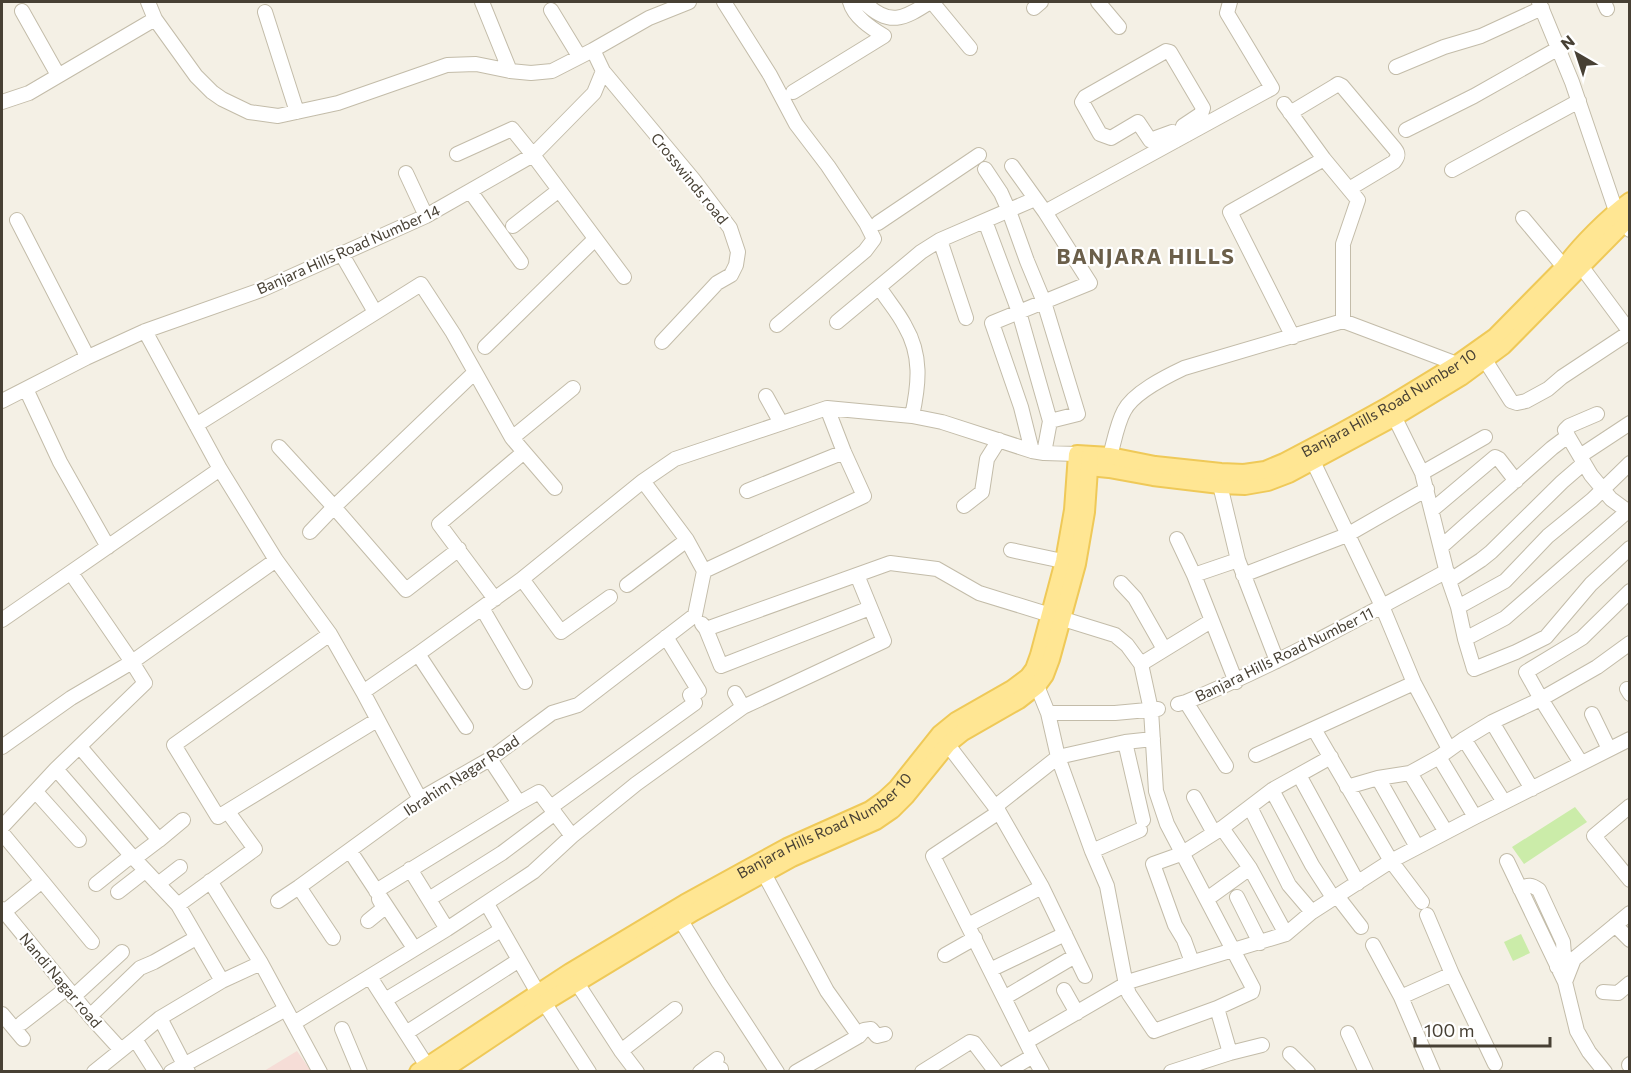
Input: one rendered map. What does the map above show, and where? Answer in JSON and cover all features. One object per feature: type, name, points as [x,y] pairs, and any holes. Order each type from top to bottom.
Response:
[{"type":"main road","name":"Banjara Hills Road Number 10","points":[[1083,460],[1110,456],[1155,465],[1244,473],[1265,470],[1310,454],[1391,411],[1461,369],[1485,360],[1503,346],[1574,275],[1571,258],[1626,216]]},
{"type":"main road","name":"Banjara Hills Road Number 10","points":[[1461,369],[1572,267]]},
{"type":"main road","name":"Banjara Hills Road Number 10","points":[[1083,460],[1109,469],[1153,477],[1245,486],[1268,482],[1289,474],[1310,454]]},
{"type":"main road","name":"Banjara Hills Road Number 10","points":[[429,1070],[541,998],[570,972],[761,868],[787,847],[870,810],[897,788],[974,710],[1012,689],[1028,677],[1034,669],[1056,616],[1070,562],[1073,510],[1083,460]]},
{"type":"main road","name":"Banjara Hills Road Number 10","points":[[944,739],[963,732],[1019,700],[1037,686],[1046,675],[1052,659],[1056,616]]},
{"type":"main road","name":"Banjara Hills Road Number 10","points":[[541,998],[577,983],[677,915]]},
{"type":"street","points":[[148,2],[155,19],[196,76],[222,99],[249,112],[278,116],[338,103],[447,65],[476,64],[531,73],[552,70],[649,18],[690,2]]},
{"type":"street","points":[[483,2],[510,71]]},
{"type":"street","points":[[724,2],[770,75],[796,124],[828,166],[874,239],[865,252],[777,325]]},
{"type":"street","points":[[793,92],[884,36],[868,26],[852,8],[850,2]]},
{"type":"street","points":[[864,2],[873,10],[896,19],[911,14],[931,2],[970,48]]},
{"type":"street","points":[[1098,2],[1119,27]]},
{"type":"street","points":[[1045,212],[1272,88],[1227,13],[1230,2]]},
{"type":"street","points":[[1396,67],[1444,47],[1481,36],[1540,5],[1626,216]]},
{"type":"street","points":[[551,10],[579,56]]},
{"type":"street","points":[[22,11],[58,75]]},
{"type":"street","points":[[265,12],[297,112]]},
{"type":"street","points":[[2,102],[30,93],[155,19]]},
{"type":"street","points":[[1406,130],[1474,96],[1559,48]]},
{"type":"street","points":[[593,50],[603,71]]},
{"type":"street","points":[[1166,51],[1170,52],[1203,108],[1201,114],[1183,126],[1182,137],[1172,132],[1150,140],[1138,122],[1111,138],[1100,134],[1082,102],[1085,97],[1166,51]]},
{"type":"street","name":"Banjara Hills Road Number 14","points":[[2,401],[145,331],[261,290],[426,216],[533,155],[594,93],[603,71]]},
{"type":"street","name":"Crosswinds road","points":[[603,71],[693,179],[730,228],[738,252],[736,265],[731,275],[717,283],[663,342]]},
{"type":"street","points":[[1343,321],[1343,244],[1358,200],[1324,159],[1287,108],[1338,84],[1398,152],[1398,157],[1394,162],[1349,189]]},
{"type":"street","points":[[1452,170],[1579,101]]},
{"type":"street","points":[[457,154],[512,129],[624,277]]},
{"type":"street","points":[[878,223],[979,156]]},
{"type":"street","points":[[1293,337],[1230,213],[1324,159]]},
{"type":"street","points":[[1012,166],[1045,212],[1090,283],[992,323],[1038,452]]},
{"type":"street","points":[[985,170],[1001,193],[1044,302],[1078,414],[1050,421]]},
{"type":"street","points":[[406,173],[426,216]]},
{"type":"street","points":[[513,226],[559,190]]},
{"type":"street","points":[[470,191],[521,262]]},
{"type":"street","points":[[837,322],[921,252],[940,240],[1035,199]]},
{"type":"street","points":[[1485,360],[1511,401],[1516,403],[1526,401],[1548,389],[1629,332],[1572,267],[1523,218]]},
{"type":"street","points":[[18,220],[86,358]]},
{"type":"street","points":[[985,220],[1019,312],[1050,421],[1038,452]]},
{"type":"street","points":[[485,347],[500,335],[595,239]]},
{"type":"street","points":[[940,240],[966,318]]},
{"type":"street","points":[[341,254],[375,312]]},
{"type":"street","points":[[196,424],[421,284],[453,333],[512,438],[555,488]]},
{"type":"street","points":[[879,287],[905,326],[915,352],[919,375],[912,416]]},
{"type":"street","points":[[1110,456],[1123,412],[1129,403],[1169,375],[1184,368],[1343,321],[1461,369]]},
{"type":"street","points":[[145,331],[220,469],[276,560],[330,634],[420,799]]},
{"type":"street","points":[[310,532],[475,372]]},
{"type":"street","points":[[512,438],[573,388]]},
{"type":"street","points":[[26,389],[60,462],[108,547]]},
{"type":"street","points":[[765,396],[781,423]]},
{"type":"street","points":[[704,571],[864,496],[827,408]]},
{"type":"street","points":[[363,692],[522,579],[643,481],[675,459],[827,408],[912,416],[942,422],[1038,452],[1083,460]]},
{"type":"street","points":[[1391,411],[1422,473],[1474,669],[1546,637],[1591,584],[1629,548]]},
{"type":"street","points":[[1465,639],[1505,618],[1629,511],[1611,499],[1602,489],[1565,430],[1597,414]]},
{"type":"street","points":[[1310,454],[1382,606],[1481,560],[1582,460],[1629,423]]},
{"type":"street","points":[[1441,547],[1568,436]]},
{"type":"street","points":[[1422,473],[1485,437]]},
{"type":"street","points":[[964,506],[982,492],[987,459],[999,440]]},
{"type":"street","points":[[279,447],[406,590],[459,549]]},
{"type":"street","points":[[495,599],[439,524],[524,452]]},
{"type":"street","points":[[747,491],[844,452]]},
{"type":"street","points":[[1432,510],[1495,457],[1516,481]]},
{"type":"street","points":[[1458,607],[1505,580],[1548,536],[1592,500],[1629,463]]},
{"type":"street","points":[[2,620],[220,469]]},
{"type":"street","points":[[643,481],[687,540],[704,571],[695,615],[706,629],[721,666],[870,608]]},
{"type":"street","points":[[1220,485],[1238,560],[1277,661]]},
{"type":"street","points":[[1243,575],[1347,535],[1427,489]]},
{"type":"street","points":[[1177,539],[1194,575],[1236,681]]},
{"type":"street","points":[[627,585],[687,540]]},
{"type":"street","points":[[1011,550],[1070,562]]},
{"type":"street","points":[[2,747],[71,698],[132,662],[276,560]]},
{"type":"street","points":[[1194,575],[1238,560]]},
{"type":"street","points":[[706,629],[890,563],[937,569],[980,592],[1115,635],[1127,645],[1141,664],[1155,709],[1153,739],[1156,791],[1167,825],[1254,988],[1252,992],[1217,1008],[1154,1031],[1129,994],[1107,886],[1058,757],[1048,713],[1037,686]]},
{"type":"street","points":[[2,827],[56,769],[145,683],[70,573]]},
{"type":"street","points":[[294,1023],[487,904],[533,872],[572,836],[636,784],[743,707],[884,641],[857,575]]},
{"type":"street","points":[[522,579],[561,632],[610,597]]},
{"type":"street","points":[[1121,583],[1135,598],[1164,649]]},
{"type":"street","points":[[1581,763],[1526,672],[1582,638],[1629,591]]},
{"type":"street","name":"Banjara Hills Road Number 11","points":[[1226,766],[1182,703],[1236,681],[1382,606],[1444,753],[1475,817]]},
{"type":"street","points":[[483,608],[525,682]]},
{"type":"street","name":"Ibrahim Nagar Road","points":[[278,901],[420,799],[489,759],[552,713],[578,705],[695,615]]},
{"type":"street","points":[[1141,664],[1211,621]]},
{"type":"street","points":[[330,634],[174,746],[218,817],[377,720]]},
{"type":"street","points":[[429,899],[502,853],[553,810],[695,703],[690,695],[699,691],[666,638]]},
{"type":"street","points":[[1347,787],[1378,778],[1410,773],[1492,722],[1541,699],[1597,667],[1629,643]]},
{"type":"street","points":[[418,654],[466,727]]},
{"type":"street","points":[[1256,755],[1414,684]]},
{"type":"street","points":[[735,693],[743,707]]},
{"type":"street","points":[[1048,713],[1115,713],[1155,709]]},
{"type":"street","points":[[1592,714],[1609,749]]},
{"type":"street","points":[[1492,722],[1532,789]]},
{"type":"street","points":[[1314,729],[1391,861],[1425,908],[1452,974],[1495,1064]]},
{"type":"street","points":[[944,739],[997,809],[1042,887],[1085,976]]},
{"type":"street","points":[[1042,1071],[933,856],[997,809],[1058,757],[1125,742],[1153,739]]},
{"type":"street","points":[[1464,739],[1504,802]]},
{"type":"street","points":[[1026,1042],[1131,981],[1287,934],[1312,912],[1391,861],[1629,739]]},
{"type":"street","points":[[1092,851],[1141,825],[1125,742]]},
{"type":"street","points":[[80,747],[159,840]]},
{"type":"street","points":[[1192,962],[1184,940],[1175,925],[1153,864],[1181,854],[1272,790],[1331,757]]},
{"type":"street","points":[[489,759],[519,803]]},
{"type":"street","points":[[56,769],[133,858],[178,905],[222,981]]},
{"type":"street","points":[[1410,773],[1446,832]]},
{"type":"street","points":[[1299,775],[1359,882]]},
{"type":"street","points":[[1378,778],[1417,847]]},
{"type":"street","points":[[1272,790],[1312,865],[1361,927]]},
{"type":"street","points":[[36,792],[79,840]]},
{"type":"street","points":[[376,891],[539,792],[572,836]]},
{"type":"street","points":[[1194,797],[1250,868],[1287,934]]},
{"type":"street","points":[[1629,806],[1594,836],[1629,880]]},
{"type":"street","points":[[1250,807],[1289,885],[1312,912]]},
{"type":"street","points":[[178,905],[255,849],[228,812]]},
{"type":"street","points":[[96,884],[159,840],[183,820]]},
{"type":"street","points":[[2,833],[92,942]]},
{"type":"street","points":[[347,852],[414,948]]},
{"type":"street","points":[[347,852],[384,908],[368,921]]},
{"type":"street","points":[[1507,861],[1565,982],[1577,1031],[1589,1052],[1605,1071]]},
{"type":"street","points":[[158,884],[180,867]]},
{"type":"street","points":[[761,868],[827,991],[859,1036]]},
{"type":"street","points":[[1207,899],[1250,868]]},
{"type":"street","points":[[410,870],[447,929]]},
{"type":"street","points":[[118,892],[145,871]]},
{"type":"street","points":[[3,911],[42,881]]},
{"type":"street","points":[[210,881],[261,963],[320,1071]]},
{"type":"street","points":[[299,887],[333,938]]},
{"type":"street","points":[[945,955],[972,932],[1042,887]]},
{"type":"street","points":[[1237,897],[1260,942]]},
{"type":"street","points":[[487,904],[541,998],[587,1071]]},
{"type":"street","name":"Nandi Nagar road","points":[[3,911],[70,993],[121,1050]]},
{"type":"street","points":[[1565,982],[1574,959],[1629,913]]},
{"type":"street","points":[[677,915],[718,983],[777,1071]]},
{"type":"street","points":[[1615,925],[1629,940]]},
{"type":"street","points":[[385,1000],[501,930]]},
{"type":"street","points":[[990,970],[1065,934]]},
{"type":"street","points":[[90,1016],[140,968],[196,938]]},
{"type":"street","points":[[1373,945],[1401,997],[1433,1071]]},
{"type":"street","points":[[22,1023],[70,993],[122,952]]},
{"type":"street","points":[[1004,998],[1075,956]]},
{"type":"street","points":[[406,1033],[519,960]]},
{"type":"street","points":[[94,1071],[160,1018],[222,981],[261,963]]},
{"type":"street","points":[[1401,997],[1452,974]]},
{"type":"street","points":[[370,976],[429,1070]]},
{"type":"street","points":[[1603,992],[1618,993],[1629,982]]},
{"type":"street","points":[[577,983],[621,1051],[637,1071]]},
{"type":"street","points":[[1064,990],[1077,1013]]},
{"type":"street","points":[[1217,1008],[1230,1053]]},
{"type":"street","points":[[171,1071],[186,1068],[286,1009]]},
{"type":"street","points":[[621,1051],[675,1010]]},
{"type":"street","points":[[2,1014],[22,1039]]},
{"type":"street","points":[[160,1018],[186,1068]]},
{"type":"street","points":[[342,1029],[360,1071]]},
{"type":"street","points":[[796,1071],[859,1036],[864,1030],[871,1029],[877,1036],[885,1034]]},
{"type":"street","points":[[1348,1033],[1366,1071]]},
{"type":"street","points":[[135,1039],[156,1071]]},
{"type":"street","points":[[922,1071],[970,1042],[975,1043],[996,1071]]},
{"type":"street","points":[[1171,1071],[1201,1067],[1230,1053],[1262,1046]]},
{"type":"street","points":[[1290,1054],[1308,1071]]},
{"type":"street","points":[[1006,1071],[1033,1056]]},
{"type":"street","points":[[700,1071],[718,1066]]},
{"type":"shaded area","points":[[297,1051],[311,1071],[264,1071]]},
{"type":"green space","points":[[1575,807],[1587,822],[1524,864],[1512,847]]},
{"type":"green space","points":[[1521,934],[1530,953],[1513,961],[1504,942]]},
{"type":"district","name":"BANJARA HILLS","points":[[1146,255]]}]
